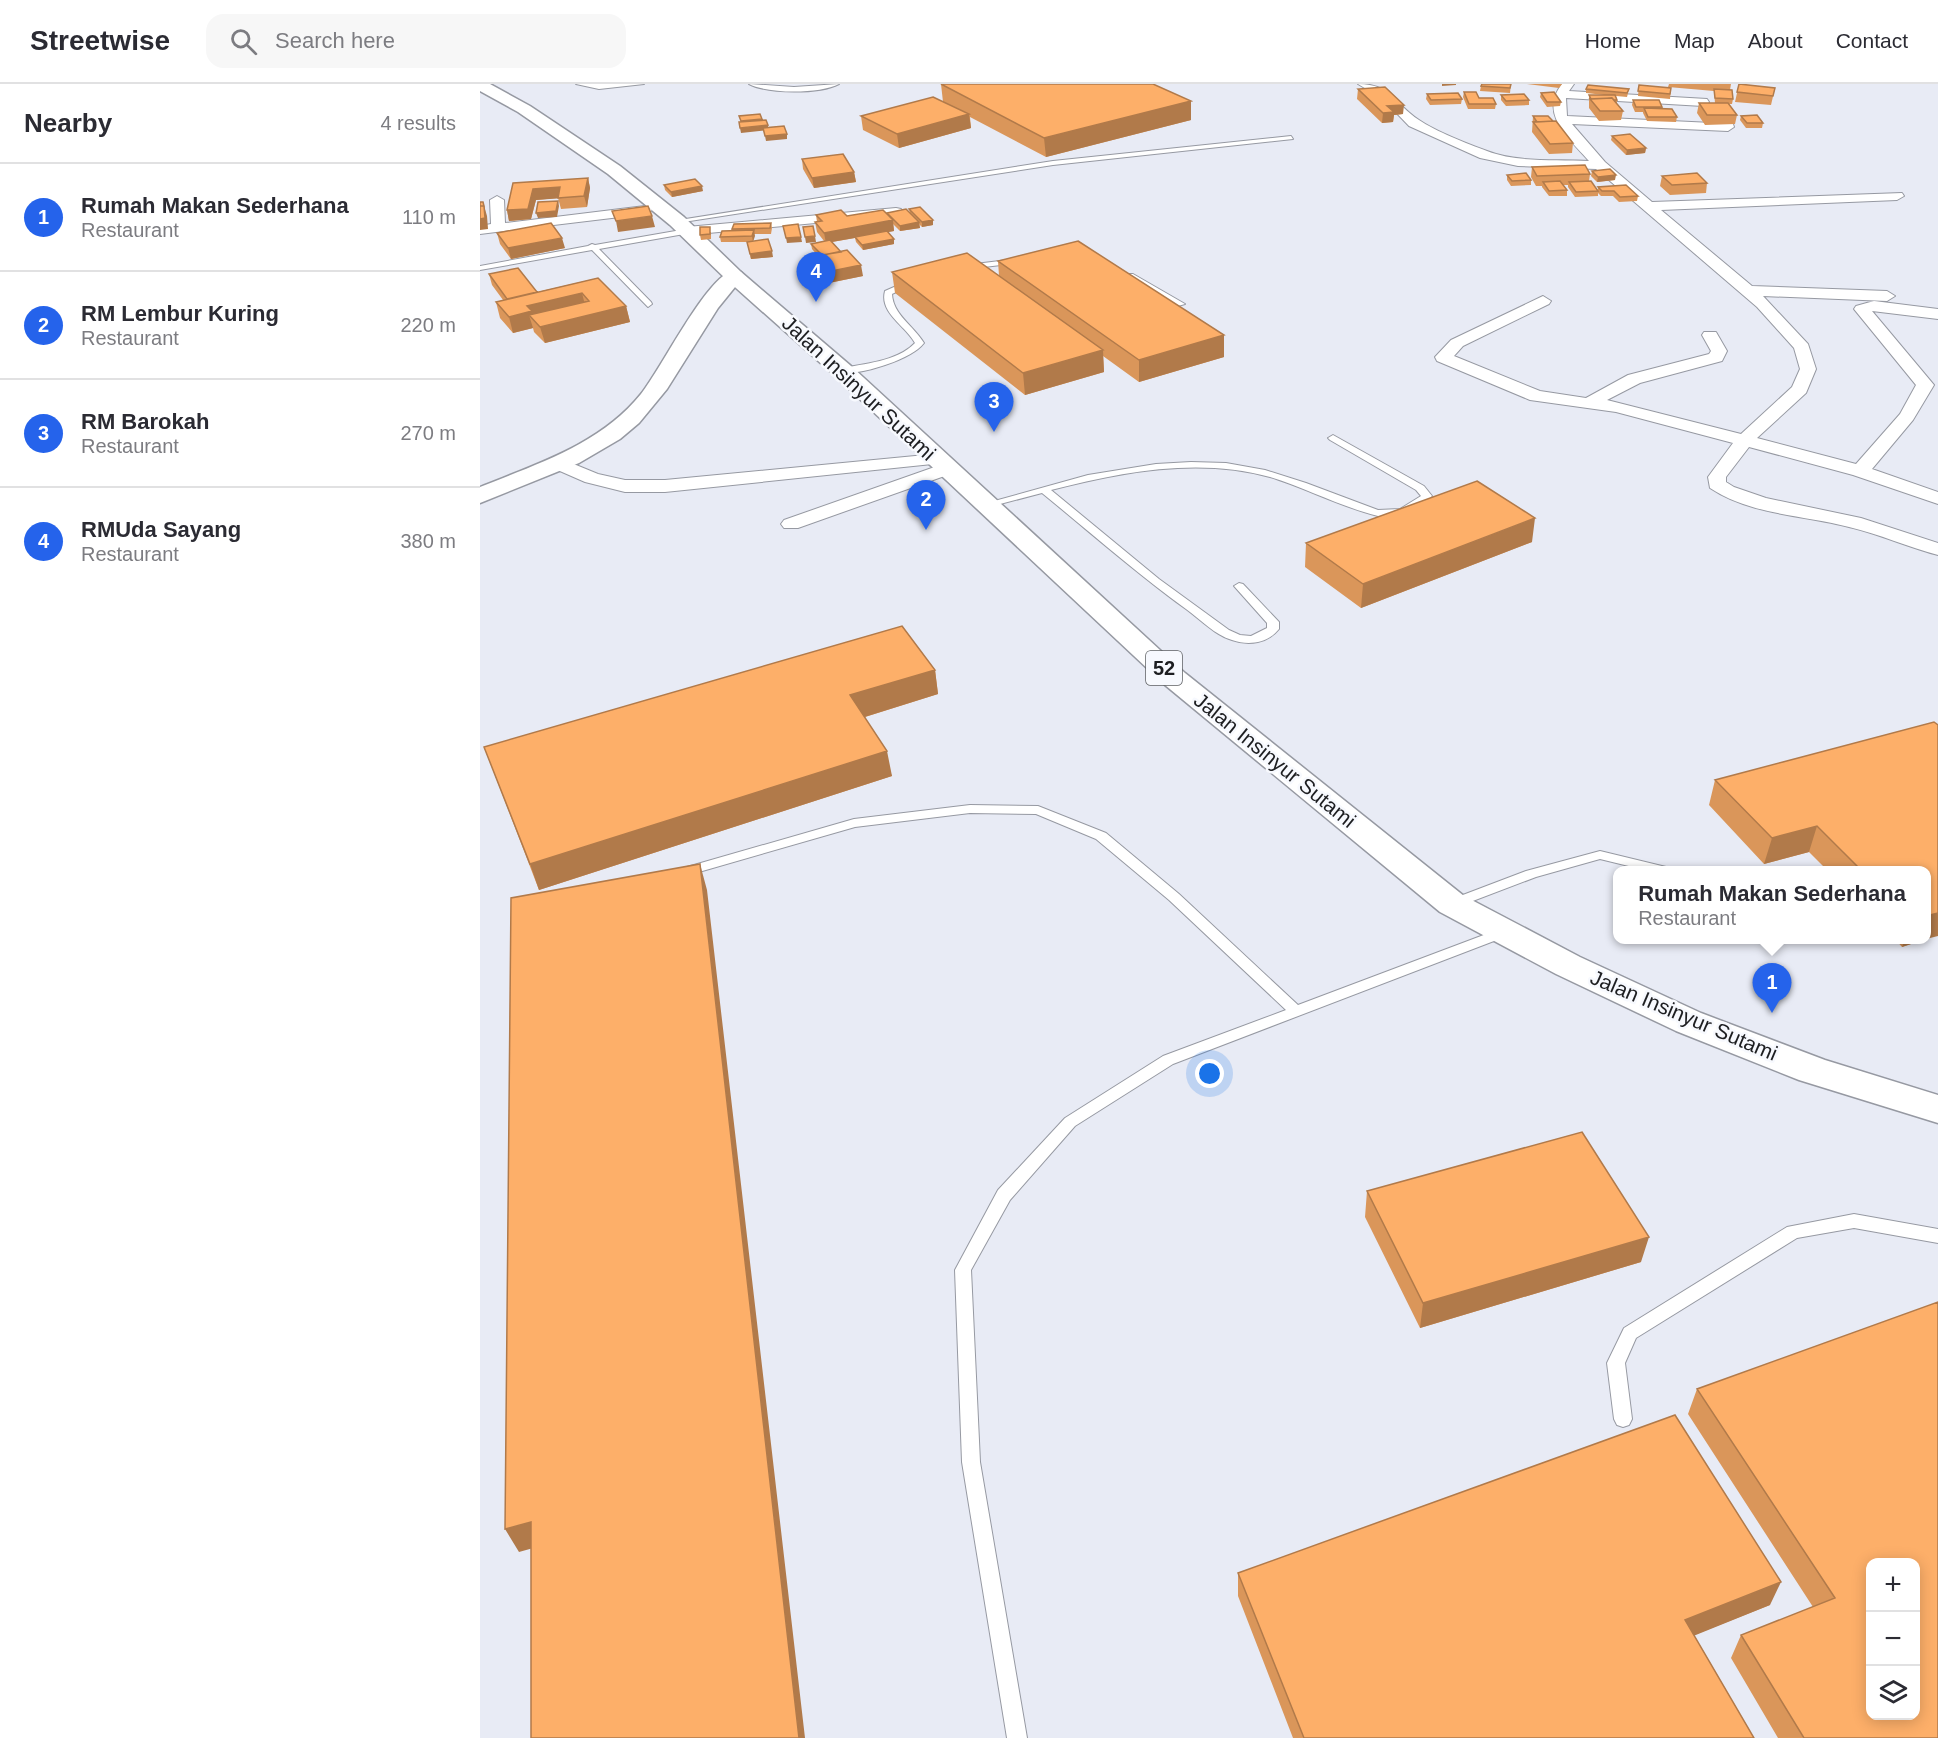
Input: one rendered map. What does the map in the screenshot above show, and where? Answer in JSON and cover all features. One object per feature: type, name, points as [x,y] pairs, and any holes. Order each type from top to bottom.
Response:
[{"type":"main road","name":"Jalan Insinyur Sutami","points":[[480,85],[524,109],[595,158],[675,220],[734,276],[843,371],[1175,679],[1452,904],[1502,933],[1730,1040],[1895,1098],[1938,1109]]},
{"type":"main road","points":[[480,496],[590,450],[610,437],[641,407],[668,372],[710,302],[734,276]]},
{"type":"street","points":[[1364,84],[1387,96],[1414,123],[1485,155],[1518,162],[1600,165]]},
{"type":"street","points":[[1703,102],[1564,89],[1561,120],[1600,165],[1763,304],[1802,347],[1808,369],[1800,389],[1744,440],[1717,477],[1717,483],[1722,489],[1751,499],[1853,522],[1938,549]]},
{"type":"street","points":[[1561,120],[1728,127]]},
{"type":"street","points":[[1650,206],[1897,196]]},
{"type":"street","points":[[497,200],[498,228]]},
{"type":"street","points":[[480,230],[896,212]]},
{"type":"street","points":[[1747,291],[1850,294],[1937,312]]},
{"type":"street","points":[[1543,301],[1457,343],[1443,357],[1536,396],[1617,406],[1860,471],[1938,497]]},
{"type":"street","points":[[1860,471],[1931,386],[1862,309],[1874,306],[1937,312]]},
{"type":"street","points":[[1589,403],[1634,379],[1716,357],[1719,351],[1710,335]]},
{"type":"street","points":[[559,464],[592,478],[625,486],[665,486],[941,464]]},
{"type":"street","points":[[791,524],[941,464]]},
{"type":"lane","points":[[579,84],[599,87],[641,84]]},
{"type":"lane","points":[[752,84],[788,91],[836,84]]},
{"type":"lane","points":[[480,268],[592,246],[675,220],[1053,163],[1291,138]]},
{"type":"lane","points":[[592,246],[648,304]]},
{"type":"lane","points":[[958,269],[1022,260]]},
{"type":"lane","points":[[1118,269],[1181,304]]},
{"type":"lane","points":[[843,371],[915,351],[920,343],[916,334],[892,312],[887,301],[888,293],[898,286],[921,278]]},
{"type":"lane","points":[[985,505],[1133,468],[1196,464],[1253,470],[1290,479],[1366,512],[1393,514],[1416,507],[1427,496],[1419,488],[1333,438]]},
{"type":"lane","points":[[1044,490],[1179,599],[1227,634],[1238,639],[1269,634],[1274,629],[1273,622],[1239,586]]},
{"type":"lane","points":[[676,875],[855,823],[970,809],[1038,810],[1101,836],[1173,897],[1296,1011]]},
{"type":"lane","points":[[1452,904],[1531,874],[1600,855],[1645,866]]},
{"type":"lane","points":[[1017,1738],[971,1462],[963,1270],[1004,1196],[1070,1122],[1168,1060],[1502,933]]},
{"type":"lane","points":[[1623,1419],[1616,1363],[1630,1333],[1793,1232],[1854,1221],[1938,1236]]},
{"type":"building","points":[[941,84],[1153,84],[1191,101],[1044,138]]},
{"type":"building","points":[[1482,84],[1511,84],[1510,88],[1481,86]]},
{"type":"building","points":[[1739,84],[1775,88],[1773,96],[1737,92]]},
{"type":"building","points":[[1588,85],[1629,89],[1627,93],[1586,89]]},
{"type":"building","points":[[1639,85],[1671,88],[1670,94],[1638,91]]},
{"type":"building","points":[[1385,87],[1404,105],[1387,106],[1394,112],[1383,113],[1358,89]]},
{"type":"building","points":[[1714,89],[1732,90],[1733,99],[1715,98]]},
{"type":"building","points":[[1464,92],[1476,92],[1479,98],[1493,98],[1496,104],[1469,104]]},
{"type":"building","points":[[1554,92],[1561,102],[1547,102],[1541,93]]},
{"type":"building","points":[[1458,93],[1462,99],[1431,100],[1427,94]]},
{"type":"building","points":[[1524,94],[1529,100],[1506,101],[1501,95]]},
{"type":"building","points":[[1589,95],[1615,95],[1617,100],[1612,98],[1591,99]]},
{"type":"building","points":[[933,97],[969,114],[897,134],[861,116]]},
{"type":"building","points":[[1612,98],[1623,111],[1600,111],[1590,99]]},
{"type":"building","points":[[1633,100],[1659,100],[1662,107],[1636,107]]},
{"type":"building","points":[[1699,103],[1728,103],[1737,115],[1707,115]]},
{"type":"building","points":[[1644,108],[1672,109],[1677,117],[1648,117]]},
{"type":"building","points":[[760,114],[762,119],[741,121],[739,116]]},
{"type":"building","points":[[1757,115],[1763,123],[1747,123],[1741,116]]},
{"type":"building","points":[[1533,116],[1548,116],[1553,121],[1537,122]]},
{"type":"building","points":[[766,120],[768,125],[740,128],[739,122]]},
{"type":"building","points":[[1556,121],[1573,143],[1550,144],[1533,122]]},
{"type":"building","points":[[784,126],[787,134],[765,136],[763,128]]},
{"type":"building","points":[[1630,134],[1646,148],[1627,150],[1612,136]]},
{"type":"building","points":[[843,154],[854,172],[812,178],[802,159]]},
{"type":"building","points":[[1585,165],[1590,174],[1537,176],[1532,167]]},
{"type":"building","points":[[1610,169],[1616,175],[1598,177],[1592,171]]},
{"type":"building","points":[[1526,173],[1531,180],[1512,181],[1507,175]]},
{"type":"building","points":[[1697,173],[1707,183],[1672,185],[1662,176]]},
{"type":"building","points":[[588,178],[584,196],[558,198],[560,187],[533,189],[528,209],[507,210],[513,183]]},
{"type":"building","points":[[695,179],[702,186],[671,192],[664,185]]},
{"type":"building","points":[[1560,181],[1567,190],[1549,191],[1543,182]]},
{"type":"building","points":[[1591,181],[1598,191],[1576,192],[1569,182]]},
{"type":"building","points":[[1626,185],[1638,196],[1620,197],[1614,191],[1602,191],[1598,187]]},
{"type":"building","points":[[558,201],[556,211],[536,213],[538,202]]},
{"type":"building","points":[[480,206],[484,206],[485,218],[480,219]]},
{"type":"building","points":[[648,206],[652,216],[616,221],[612,211]]},
{"type":"building","points":[[920,207],[933,220],[922,222],[909,209]]},
{"type":"building","points":[[906,209],[919,222],[900,226],[887,213]]},
{"type":"building","points":[[841,210],[847,216],[883,210],[893,220],[824,233],[815,222],[822,221],[816,215]]},
{"type":"building","points":[[551,223],[562,238],[508,248],[497,233]]},
{"type":"building","points":[[771,223],[770,228],[732,229],[734,224]]},
{"type":"building","points":[[798,224],[801,237],[786,238],[783,226]]},
{"type":"building","points":[[813,226],[815,236],[805,237],[803,227]]},
{"type":"building","points":[[700,227],[710,227],[710,234],[700,235]]},
{"type":"building","points":[[754,230],[752,236],[720,237],[722,231]]},
{"type":"building","points":[[887,231],[894,239],[862,245],[855,237]]},
{"type":"building","points":[[768,239],[772,251],[750,254],[747,242]]},
{"type":"building","points":[[830,240],[841,252],[822,255],[811,244]]},
{"type":"building","points":[[1078,241],[1224,335],[1139,360],[998,261]]},
{"type":"building","points":[[847,250],[861,265],[812,275],[802,263],[823,259],[819,256]]},
{"type":"building","points":[[967,253],[1103,350],[1023,373],[892,272]]},
{"type":"building","points":[[518,268],[537,292],[507,299],[489,274]]},
{"type":"building","points":[[598,278],[626,306],[540,327],[529,315],[589,301],[582,293],[527,306],[532,311],[509,317],[496,302]]},
{"type":"building","points":[[1477,481],[1535,518],[1363,584],[1306,543]]},
{"type":"building","points":[[902,626],[935,670],[850,695],[887,751],[530,864],[484,747]]},
{"type":"building","points":[[1934,722],[1938,725],[1938,913],[1931,915],[1931,866],[1857,866],[1817,826],[1772,838],[1715,780]]},
{"type":"building","points":[[700,864],[799,1738],[531,1738],[531,1522],[505,1529],[511,898]]},
{"type":"building","points":[[1582,1132],[1649,1237],[1423,1303],[1367,1191]]},
{"type":"building","points":[[1938,1302],[1938,1738],[1804,1738],[1741,1635],[1835,1598],[1697,1389]]},
{"type":"building","points":[[1675,1415],[1781,1582],[1685,1620],[1754,1738],[1304,1738],[1238,1573]]},
{"type":"place","name":"RMUda Sayang","points":[[816,302]]},
{"type":"place","name":"RM Barokah","points":[[994,432]]},
{"type":"place","name":"RM Lembur Kuring","points":[[926,530]]},
{"type":"place","name":"Rumah Makan Sederhana","points":[[1772,1013]]}]
